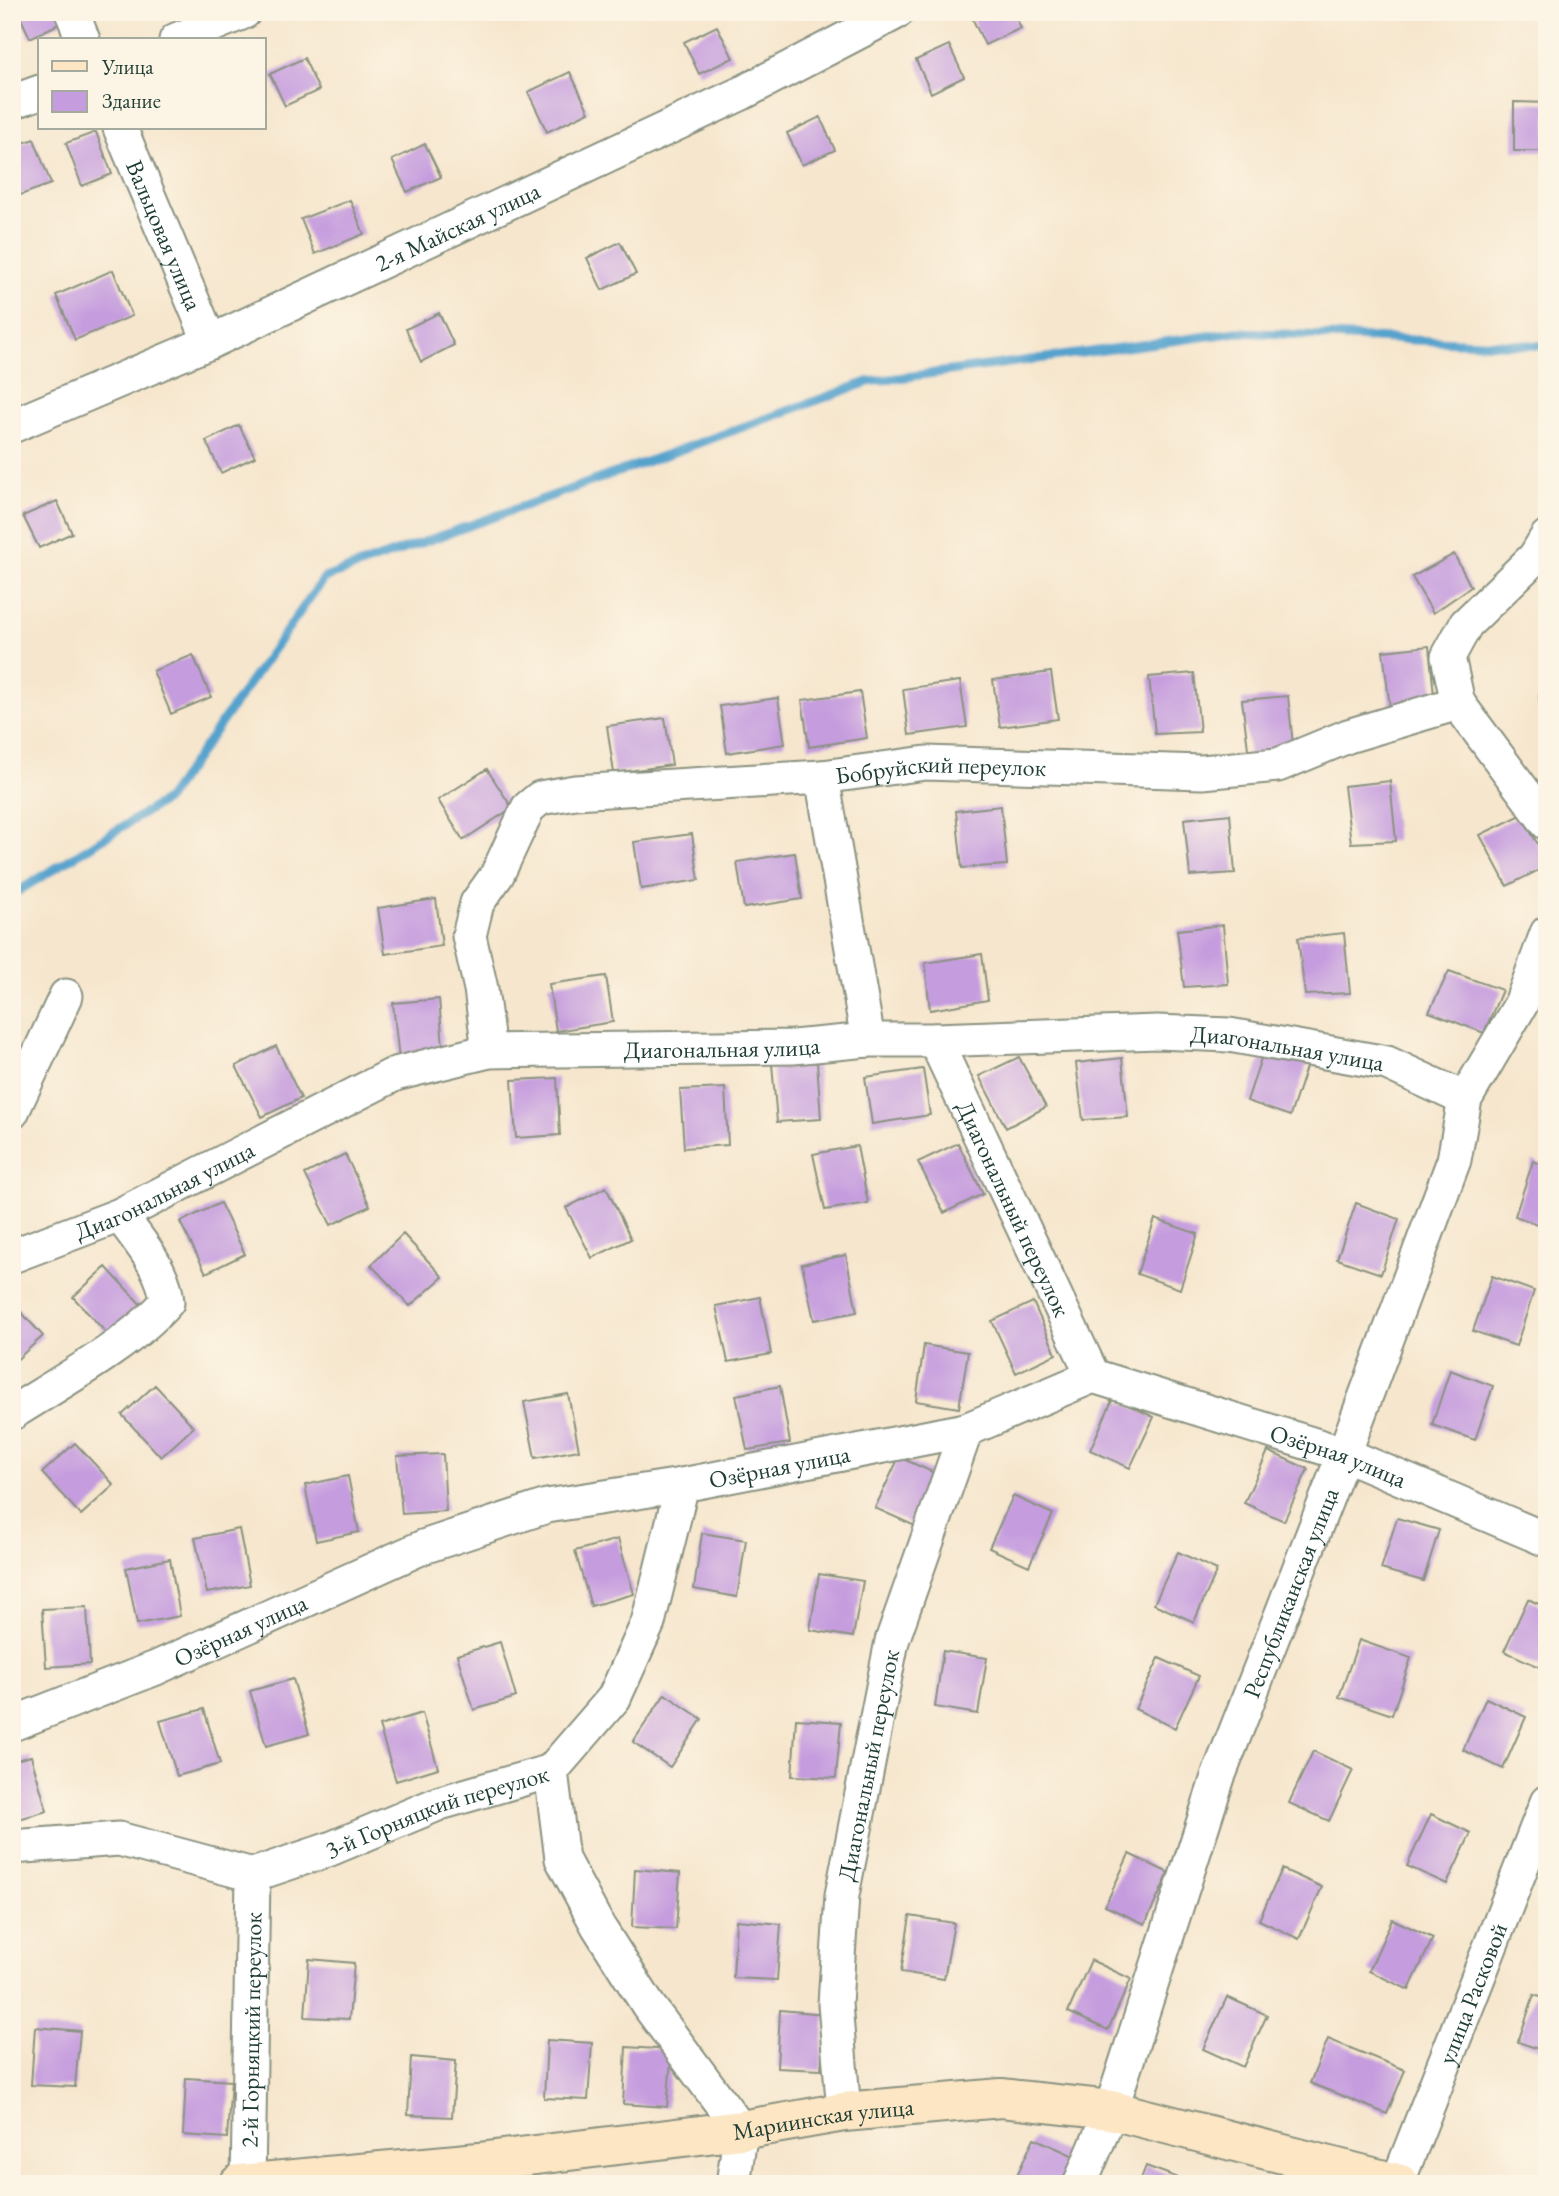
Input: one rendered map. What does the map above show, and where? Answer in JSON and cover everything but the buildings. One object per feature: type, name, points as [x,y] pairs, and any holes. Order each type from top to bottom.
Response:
[{"type":"main road","name":"Мариинская улица","points":[[245,2183],[480,2173],[844,2112],[1001,2098],[1111,2110],[1398,2184]]},
{"type":"street","points":[[72,12],[82,38]]},
{"type":"street","points":[[181,38],[244,12]]},
{"type":"street","name":"2-я Майская улица","points":[[12,426],[210,342],[742,93],[897,12]]},
{"type":"street","points":[[12,102],[38,93]]},
{"type":"street","name":"Вальцовая улица","points":[[121,130],[210,342]]},
{"type":"street","points":[[1547,537],[1535,557],[1466,624],[1448,657],[1458,703],[1547,823]]},
{"type":"street","name":"Бобруйский переулок","points":[[489,1051],[481,989],[469,936],[477,903],[497,875],[528,808],[540,798],[575,792],[822,777],[926,763],[1202,772],[1278,765],[1348,736],[1458,703]]},
{"type":"street","points":[[822,777],[868,1040]]},
{"type":"street","name":"Республиканская улица","points":[[1080,2184],[1111,2110],[1218,1777],[1344,1454],[1454,1160],[1465,1099],[1534,1007],[1547,933]]},
{"type":"street","points":[[12,1112],[66,996]]},
{"type":"street","name":"Диагональная улица","points":[[12,1256],[120,1215],[395,1074],[489,1051],[793,1047],[868,1040],[1157,1032],[1229,1035],[1387,1063],[1465,1099]]},
{"type":"street","name":"Диагональный переулок","points":[[935,1040],[1093,1376]]},
{"type":"street","points":[[12,1413],[109,1350],[155,1315],[167,1302],[166,1289],[149,1255],[120,1215]]},
{"type":"street","name":"Озёрная улица","points":[[12,1724],[156,1668],[422,1547],[547,1506],[682,1485],[966,1430],[1093,1376],[1344,1454],[1547,1541]]},
{"type":"street","name":"Диагональный переулок","points":[[844,2112],[835,2004],[842,1895],[892,1641],[966,1430]]},
{"type":"street","name":"3-й Горняцкий переулок","points":[[253,1875],[330,1849],[440,1803],[551,1771],[614,1698],[648,1623],[682,1485]]},
{"type":"street","points":[[551,1771],[562,1859],[598,1926],[648,2005],[741,2130],[733,2184]]},
{"type":"street","name":"улица Расковой","points":[[1398,2184],[1547,1802]]},
{"type":"street","points":[[12,1847],[119,1839],[253,1875]]},
{"type":"street","name":"2-й Горняцкий переулок","points":[[245,2183],[253,1875]]},
{"type":"waterway","points":[[12,895],[167,799],[324,578],[868,382],[1238,332],[1547,346]]}]
